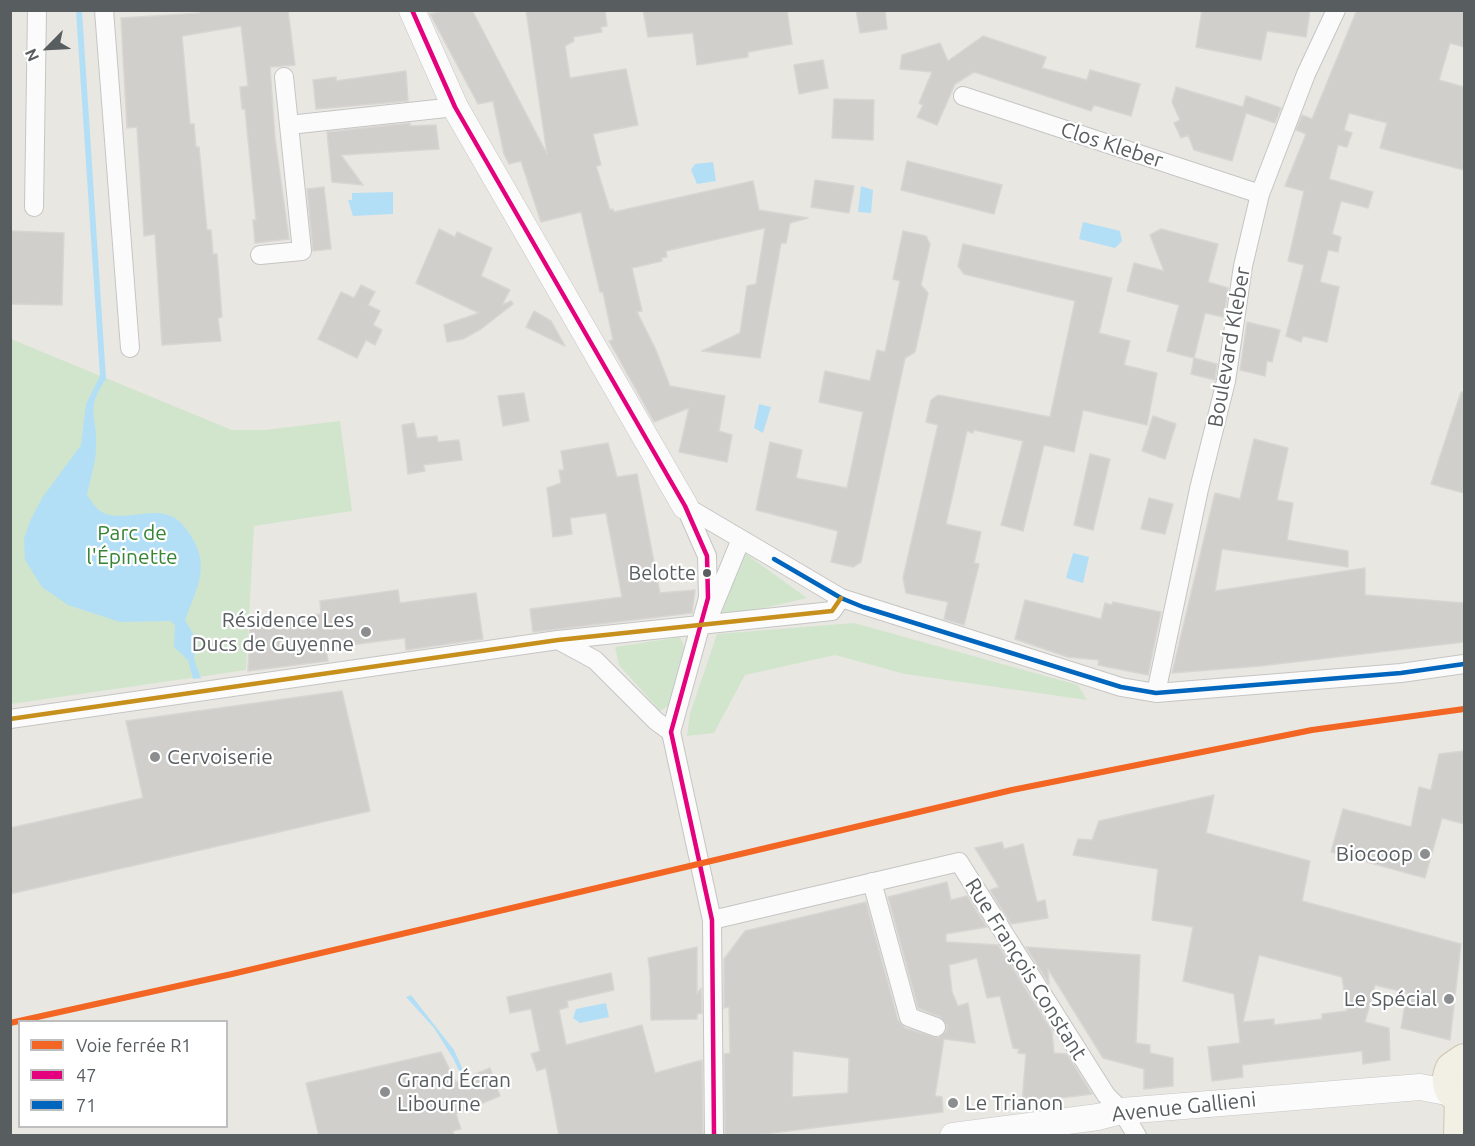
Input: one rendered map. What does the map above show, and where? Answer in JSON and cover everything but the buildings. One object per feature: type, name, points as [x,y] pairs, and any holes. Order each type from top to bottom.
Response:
[{"type":"main road","points":[[1459,1136],[1460,1074]]},
{"type":"street","points":[[34,207],[37,10]]},
{"type":"street","points":[[104,10],[130,348]]},
{"type":"street","points":[[412,10],[455,107],[685,506],[707,556],[708,598],[703,627],[671,732],[712,920],[714,1136]]},
{"type":"street","name":"Boulevard Kleber","points":[[1156,693],[1199,489],[1226,381],[1243,266],[1260,194],[1306,74],[1336,10]]},
{"type":"street","points":[[260,255],[302,251],[284,77]]},
{"type":"street","name":"Clos Kleber","points":[[963,96],[1260,194]]},
{"type":"street","points":[[289,125],[455,107]]},
{"type":"street","points":[[685,506],[841,598],[863,607],[1121,687],[1156,693],[1401,674],[1464,664]]},
{"type":"street","points":[[703,627],[718,599],[741,539]]},
{"type":"street","points":[[10,718],[558,640],[703,627],[832,611],[841,598]]},
{"type":"street","points":[[558,640],[595,660],[656,721],[671,732]]},
{"type":"street","name":"Rue François Constant","points":[[712,920],[959,862],[1106,1095],[1122,1112],[1137,1136]]},
{"type":"street","points":[[872,882],[909,1017],[936,1027]]},
{"type":"street","name":"Avenue Gallieni","points":[[953,1136],[1122,1112],[1345,1092],[1418,1071],[1460,1074]]},
{"type":"green space","name":"Parc de l'Épinette","points":[[11,339],[232,430],[264,430],[340,421],[352,511],[254,526],[246,670],[11,704]]},
{"type":"green space","points":[[742,551],[807,598],[720,618]]},
{"type":"green space","points":[[854,623],[1078,685],[1087,700],[905,674],[835,655],[745,675],[714,733],[687,736],[690,714],[717,634]]},
{"type":"green space","points":[[680,637],[686,651],[670,705],[660,711],[619,665],[615,647]]},
{"type":"water","points":[[76,11],[82,11],[106,379],[95,399],[96,453],[87,495],[97,509],[106,514],[118,516],[157,513],[171,516],[184,526],[195,542],[201,564],[200,575],[185,620],[196,639],[194,659],[201,678],[193,679],[188,660],[174,647],[175,626],[171,621],[120,622],[68,605],[42,587],[25,560],[24,539],[30,521],[42,498],[81,445],[86,404],[100,376]]},
{"type":"water","points":[[713,162],[716,181],[697,184],[691,170],[695,164]]},
{"type":"water","points":[[861,186],[873,190],[871,213],[858,212]]},
{"type":"water","points":[[393,192],[393,214],[353,216],[348,200],[352,200],[352,193]]},
{"type":"water","points":[[1083,222],[1120,231],[1122,241],[1115,248],[1079,239]]},
{"type":"water","points":[[759,404],[771,407],[763,433],[754,428]]},
{"type":"water","points":[[1073,553],[1089,557],[1083,583],[1066,578]]},
{"type":"water","points":[[411,995],[454,1050],[479,1105],[476,1107],[453,1058],[434,1028],[406,997]]},
{"type":"water","points":[[606,1003],[609,1017],[580,1023],[573,1018],[576,1009]]},
{"type":"rail line","name":"R1","points":[[24,1020],[232,974],[1012,790],[1312,730],[1464,709]]},
{"type":"rail line","name":"R1","points":[[10,1023],[18,1021]]},
{"type":"transit line","name":"47","points":[[412,10],[455,107],[685,506],[707,556],[708,598],[671,732],[712,920],[714,1136]]},
{"type":"transit line","name":"71","points":[[774,559],[841,598],[863,607],[1121,687],[1156,693],[1401,673],[1464,664]]},
{"type":"transit line","points":[[10,719],[558,640],[832,611],[841,598]]},
{"type":"place","name":"Belotte","points":[[707,573]]},
{"type":"place","name":"Résidence Les Ducs de Guyenne","points":[[366,632]]},
{"type":"place","name":"Cervoiserie","points":[[155,757]]},
{"type":"place","name":"Biocoop","points":[[1425,854]]},
{"type":"place","name":"Le Spécial","points":[[1449,999]]},
{"type":"place","name":"Grand Écran Libourne","points":[[385,1092]]},
{"type":"place","name":"Le Trianon","points":[[953,1103]]}]
